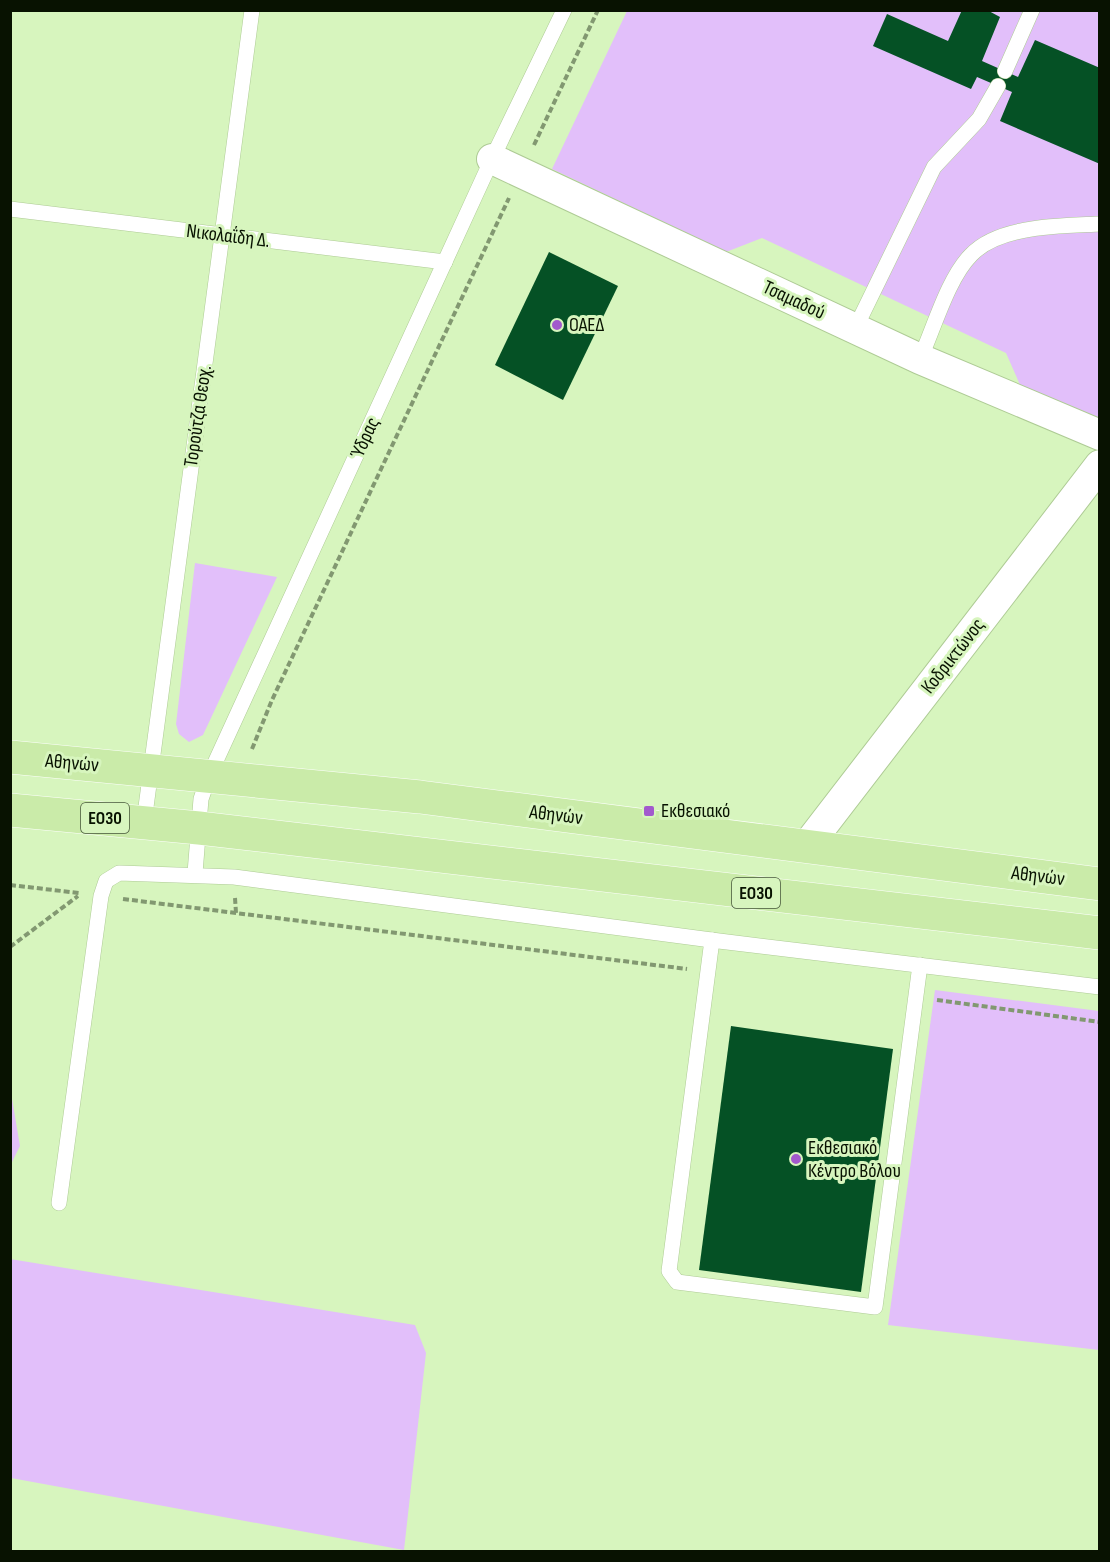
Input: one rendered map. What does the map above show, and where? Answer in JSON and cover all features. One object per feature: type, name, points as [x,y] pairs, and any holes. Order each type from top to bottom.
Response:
[{"type":"main road","name":"Αθηνών","points":[[10,757],[420,797],[1100,884]]},
{"type":"main road","name":"ΕΟ30","points":[[10,810],[199,828],[1100,933]]},
{"type":"street","name":"Τσαμαδού","points":[[492,159],[920,359],[1100,435]]},
{"type":"street","name":"Κοδρικτώνος","points":[[806,847],[1100,465]]},
{"type":"lane","name":"Τορούτζα Θεοχ.","points":[[144,822],[252,10]]},
{"type":"lane","name":"Ύδρας","points":[[195,873],[201,799],[225,778],[445,262],[564,10]]},
{"type":"lane","points":[[1005,71],[1032,10]]},
{"type":"lane","points":[[855,329],[934,167],[979,119],[998,86]]},
{"type":"lane","name":"Νικολαΐδη Δ.","points":[[10,208],[445,262]]},
{"type":"lane","points":[[920,359],[958,272],[980,247],[1002,237],[1053,226],[1100,224]]},
{"type":"lane","points":[[59,1203],[103,886],[109,878],[119,873],[195,873],[234,877],[712,940],[1100,987]]},
{"type":"lane","points":[[712,940],[669,1271],[677,1282],[875,1307],[920,965]]},
{"type":"path","points":[[225,778],[272,700],[598,10]]},
{"type":"path","points":[[10,947],[81,894]]},
{"type":"path","points":[[236,913],[682,970],[710,964]]},
{"type":"path","points":[[918,992],[960,1005],[1100,1022]]},
{"type":"shaded area","points":[[627,11],[1099,11],[1099,430],[1024,394],[1006,353],[762,238],[726,252],[552,169]]},
{"type":"shaded area","points":[[195,563],[277,577],[203,735],[189,742],[179,734],[176,724]]},
{"type":"shaded area","points":[[935,990],[1099,1011],[1099,1350],[888,1325]]},
{"type":"shaded area","points":[[10,1087],[20,1146],[11,1164],[10,1164]]},
{"type":"shaded area","points":[[10,1259],[415,1325],[426,1353],[404,1550],[11,1478]]},
{"type":"building","points":[[962,10],[987,10],[1000,17],[982,61],[1018,77],[1035,40],[1100,68],[1100,164],[1000,121],[1012,92],[977,77],[971,89],[873,46],[887,14],[948,41]]},
{"type":"building","name":"ΟΑΕΔ","points":[[549,252],[618,286],[563,400],[495,365]]},
{"type":"building","name":"Εκθεσιακό Κέντρο Βόλου","points":[[731,1026],[893,1049],[861,1292],[699,1270]]},
{"type":"place","name":"ΟΑΕΔ","points":[[557,325]]},
{"type":"place","name":"Εκθεσιακό","points":[[649,811]]},
{"type":"place","name":"Εκθεσιακό Κέντρο Βόλου","points":[[796,1159]]}]
